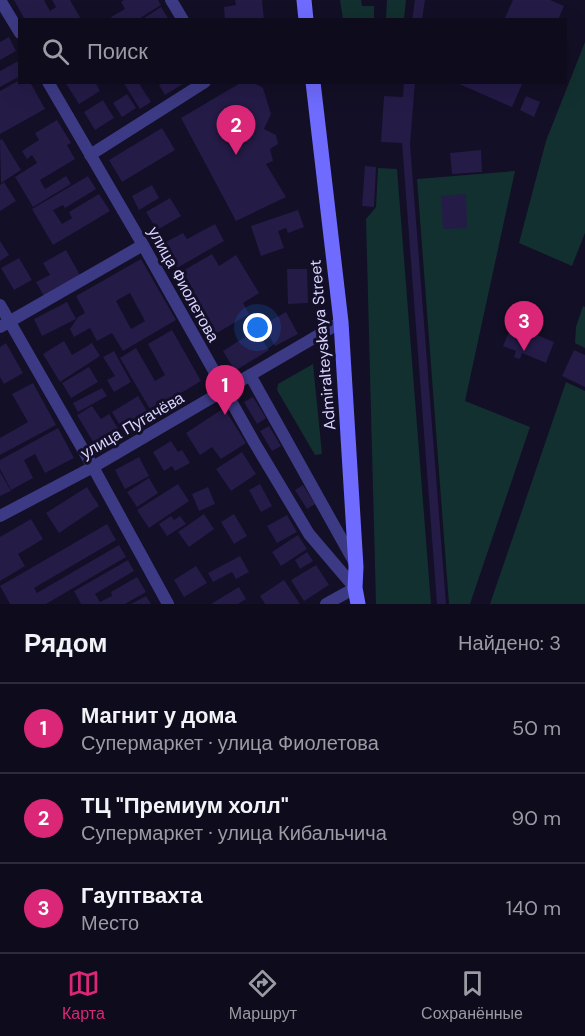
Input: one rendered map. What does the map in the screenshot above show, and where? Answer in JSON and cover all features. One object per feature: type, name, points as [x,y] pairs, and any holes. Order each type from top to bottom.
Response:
[{"type":"main road","points":[[304,0],[306,18]]},
{"type":"main road","name":"Admiralteyskaya Street","points":[[313,84],[341,322],[356,567],[355,588],[358,604]]},
{"type":"street","points":[[0,0],[18,30]]},
{"type":"street","points":[[171,0],[182,18]]},
{"type":"street","name":"улица Фиолетова","points":[[49,84],[309,534],[355,588]]},
{"type":"street","points":[[90,155],[202,84]]},
{"type":"street","points":[[5,325],[143,245]]},
{"type":"street","points":[[0,305],[5,325],[93,467],[168,604]]},
{"type":"street","name":"улица Пугачёва","points":[[0,516],[93,467],[341,322]]},
{"type":"street","points":[[250,375],[356,567]]},
{"type":"street","points":[[326,604],[355,588]]},
{"type":"green space","points":[[340,0],[361,0],[362,6],[374,6],[374,18],[343,18]]},
{"type":"green space","points":[[387,0],[406,0],[404,18],[386,18]]},
{"type":"green space","points":[[585,42],[585,233],[572,266],[519,243],[546,141]]},
{"type":"green space","points":[[378,168],[397,169],[431,604],[376,604],[366,219],[376,207]]},
{"type":"green space","points":[[515,171],[465,401],[530,427],[470,604],[449,604],[417,179]]},
{"type":"green space","points":[[583,306],[585,307],[585,348],[575,343],[576,327]]},
{"type":"green space","points":[[313,364],[322,454],[315,455],[277,390],[278,384]]},
{"type":"green space","points":[[566,382],[585,391],[585,604],[490,604]]},
{"type":"building","points":[[14,0],[44,0],[50,11],[56,7],[52,0],[70,0],[80,18],[24,18]]},
{"type":"building","points":[[124,0],[158,0],[161,5],[140,18],[112,18],[125,9],[121,2]]},
{"type":"building","points":[[235,0],[262,0],[264,18],[225,18],[224,7],[236,5]]},
{"type":"building","points":[[415,0],[425,0],[422,18],[412,18]]},
{"type":"building","points":[[513,0],[550,0],[564,6],[559,18],[505,18]]},
{"type":"building","points":[[161,7],[168,18],[144,18]]},
{"type":"building","points":[[9,37],[16,51],[0,60],[0,42]]},
{"type":"building","points":[[18,61],[18,77],[0,87],[0,71]]},
{"type":"building","points":[[18,81],[18,84],[31,84],[45,109],[0,134],[0,91]]},
{"type":"building","points":[[66,84],[96,84],[100,91],[79,104]]},
{"type":"building","points":[[124,84],[139,84],[151,102],[140,109]]},
{"type":"building","points":[[160,84],[183,84],[165,95]]},
{"type":"building","points":[[239,84],[256,84],[263,88],[271,114],[264,129],[276,135],[278,144],[270,149],[273,161],[266,164],[286,197],[236,221],[181,118]]},
{"type":"building","points":[[404,84],[415,84],[410,144],[446,604],[437,604],[402,143],[381,142],[384,96],[403,97]]},
{"type":"building","points":[[459,84],[522,84],[512,107]]},
{"type":"building","points":[[127,94],[136,108],[122,117],[113,103]]},
{"type":"building","points":[[526,96],[540,102],[534,117],[520,110]]},
{"type":"building","points":[[103,100],[114,118],[95,130],[84,112]]},
{"type":"building","points":[[57,120],[71,143],[67,145],[75,159],[40,180],[45,189],[66,176],[71,184],[33,207],[15,177],[37,163],[32,155],[27,159],[22,151],[39,140],[35,133]]},
{"type":"building","points":[[162,128],[175,150],[122,182],[109,160]]},
{"type":"building","points":[[2,139],[21,170],[1,183],[0,140]]},
{"type":"building","points":[[481,150],[482,172],[452,174],[450,153]]},
{"type":"building","points":[[365,166],[376,167],[374,207],[362,206]]},
{"type":"building","points":[[88,176],[96,189],[65,208],[63,205],[53,210],[62,224],[72,218],[69,212],[99,194],[110,211],[53,245],[32,209]]},
{"type":"building","points":[[4,182],[16,201],[0,211],[0,185]]},
{"type":"building","points":[[152,185],[159,198],[139,210],[132,196]]},
{"type":"building","points":[[466,194],[467,228],[443,229],[441,196]]},
{"type":"building","points":[[170,198],[181,216],[157,230],[146,212]]},
{"type":"building","points":[[298,210],[304,227],[288,233],[286,228],[278,231],[284,248],[261,256],[251,226]]},
{"type":"building","points":[[215,224],[224,241],[177,268],[164,243],[183,233],[187,239]]},
{"type":"building","points":[[0,241],[9,255],[0,261]]},
{"type":"building","points":[[66,250],[81,277],[45,298],[36,282],[50,275],[43,263]]},
{"type":"building","points":[[212,254],[219,266],[236,255],[259,293],[243,303],[249,314],[212,336],[176,275]]},
{"type":"building","points":[[19,258],[32,280],[14,290],[1,268]]},
{"type":"building","points":[[141,259],[176,320],[123,351],[112,333],[97,341],[90,328],[74,337],[70,329],[78,317],[85,313],[76,296]],"holes":[[[130,293],[145,321],[131,329],[116,301]]]},
{"type":"building","points":[[287,269],[307,269],[308,303],[288,304]]},
{"type":"building","points":[[67,302],[76,319],[42,336],[34,319]]},
{"type":"building","points":[[286,312],[298,334],[275,346],[263,325]]},
{"type":"building","points":[[512,325],[554,342],[546,363],[522,353],[520,359],[514,357],[516,351],[503,346]]},
{"type":"building","points":[[172,330],[201,381],[151,411],[120,358],[136,348],[155,381],[165,375],[148,344]]},
{"type":"building","points":[[256,330],[269,350],[235,371],[223,351]]},
{"type":"building","points":[[64,341],[72,355],[92,343],[100,356],[60,382],[43,354]]},
{"type":"building","points":[[6,343],[23,373],[4,384],[0,377],[0,347]]},
{"type":"building","points":[[574,350],[585,355],[585,387],[562,376]]},
{"type":"building","points":[[114,351],[131,382],[114,392],[107,380],[115,376],[103,357]]},
{"type":"building","points":[[89,367],[98,382],[71,398],[62,383]]},
{"type":"building","points":[[33,383],[56,425],[0,455],[0,438],[28,422],[12,394]]},
{"type":"building","points":[[102,388],[107,396],[78,412],[73,403]]},
{"type":"building","points":[[138,396],[148,413],[122,429],[112,412]]},
{"type":"building","points":[[253,397],[266,418],[257,424],[244,402]]},
{"type":"building","points":[[92,406],[101,419],[109,414],[119,430],[95,445],[77,415]]},
{"type":"building","points":[[224,408],[246,443],[221,459],[212,447],[200,455],[186,433]]},
{"type":"building","points":[[269,426],[281,446],[272,451],[260,431]]},
{"type":"building","points":[[58,428],[74,458],[45,473],[35,454],[24,460],[33,478],[11,490],[0,469],[0,460]]},
{"type":"building","points":[[171,441],[178,452],[182,450],[190,463],[175,471],[172,466],[164,471],[153,452]]},
{"type":"building","points":[[242,452],[256,474],[231,491],[216,469]]},
{"type":"building","points":[[139,457],[149,476],[125,489],[115,470]]},
{"type":"building","points":[[0,472],[11,491],[0,496]]},
{"type":"building","points":[[149,478],[158,493],[137,507],[127,492]]},
{"type":"building","points":[[178,484],[189,501],[149,528],[137,510]]},
{"type":"building","points":[[260,484],[272,506],[261,512],[249,490]]},
{"type":"building","points":[[303,485],[315,504],[307,509],[295,490]]},
{"type":"building","points":[[87,487],[99,506],[59,533],[46,513]]},
{"type":"building","points":[[208,487],[215,504],[199,511],[192,494]]},
{"type":"building","points":[[204,514],[214,529],[189,547],[178,532]]},
{"type":"building","points":[[234,514],[247,536],[234,544],[221,522]]},
{"type":"building","points":[[287,515],[297,532],[277,543],[267,526]]},
{"type":"building","points":[[171,516],[174,520],[180,516],[186,524],[167,536],[159,524]]},
{"type":"building","points":[[31,519],[43,539],[18,554],[25,566],[0,581],[0,537]]},
{"type":"building","points":[[107,524],[116,540],[34,588],[37,593],[119,545],[126,557],[46,604],[10,604],[0,586]]},
{"type":"building","points":[[298,535],[307,549],[281,566],[272,552]]},
{"type":"building","points":[[307,552],[313,561],[300,569],[295,560]]},
{"type":"building","points":[[240,556],[249,572],[236,579],[232,572],[213,582],[208,573]]},
{"type":"building","points":[[128,560],[134,571],[95,594],[100,602],[112,596],[111,592],[137,577],[146,592],[125,604],[81,604],[74,591]]},
{"type":"building","points":[[316,565],[329,585],[304,601],[291,580]]},
{"type":"building","points":[[196,566],[207,583],[184,597],[174,580]]},
{"type":"building","points":[[284,580],[300,604],[265,604],[260,596]]},
{"type":"building","points":[[239,587],[246,599],[238,604],[211,604]]},
{"type":"building","points":[[146,596],[151,604],[131,604]]},
{"type":"place","name":"ТЦ \"Премиум холл\"","points":[[236,155]]},
{"type":"place","name":"Гауптвахта","points":[[524,351]]},
{"type":"place","name":"Магнит у дома","points":[[225,415]]}]
